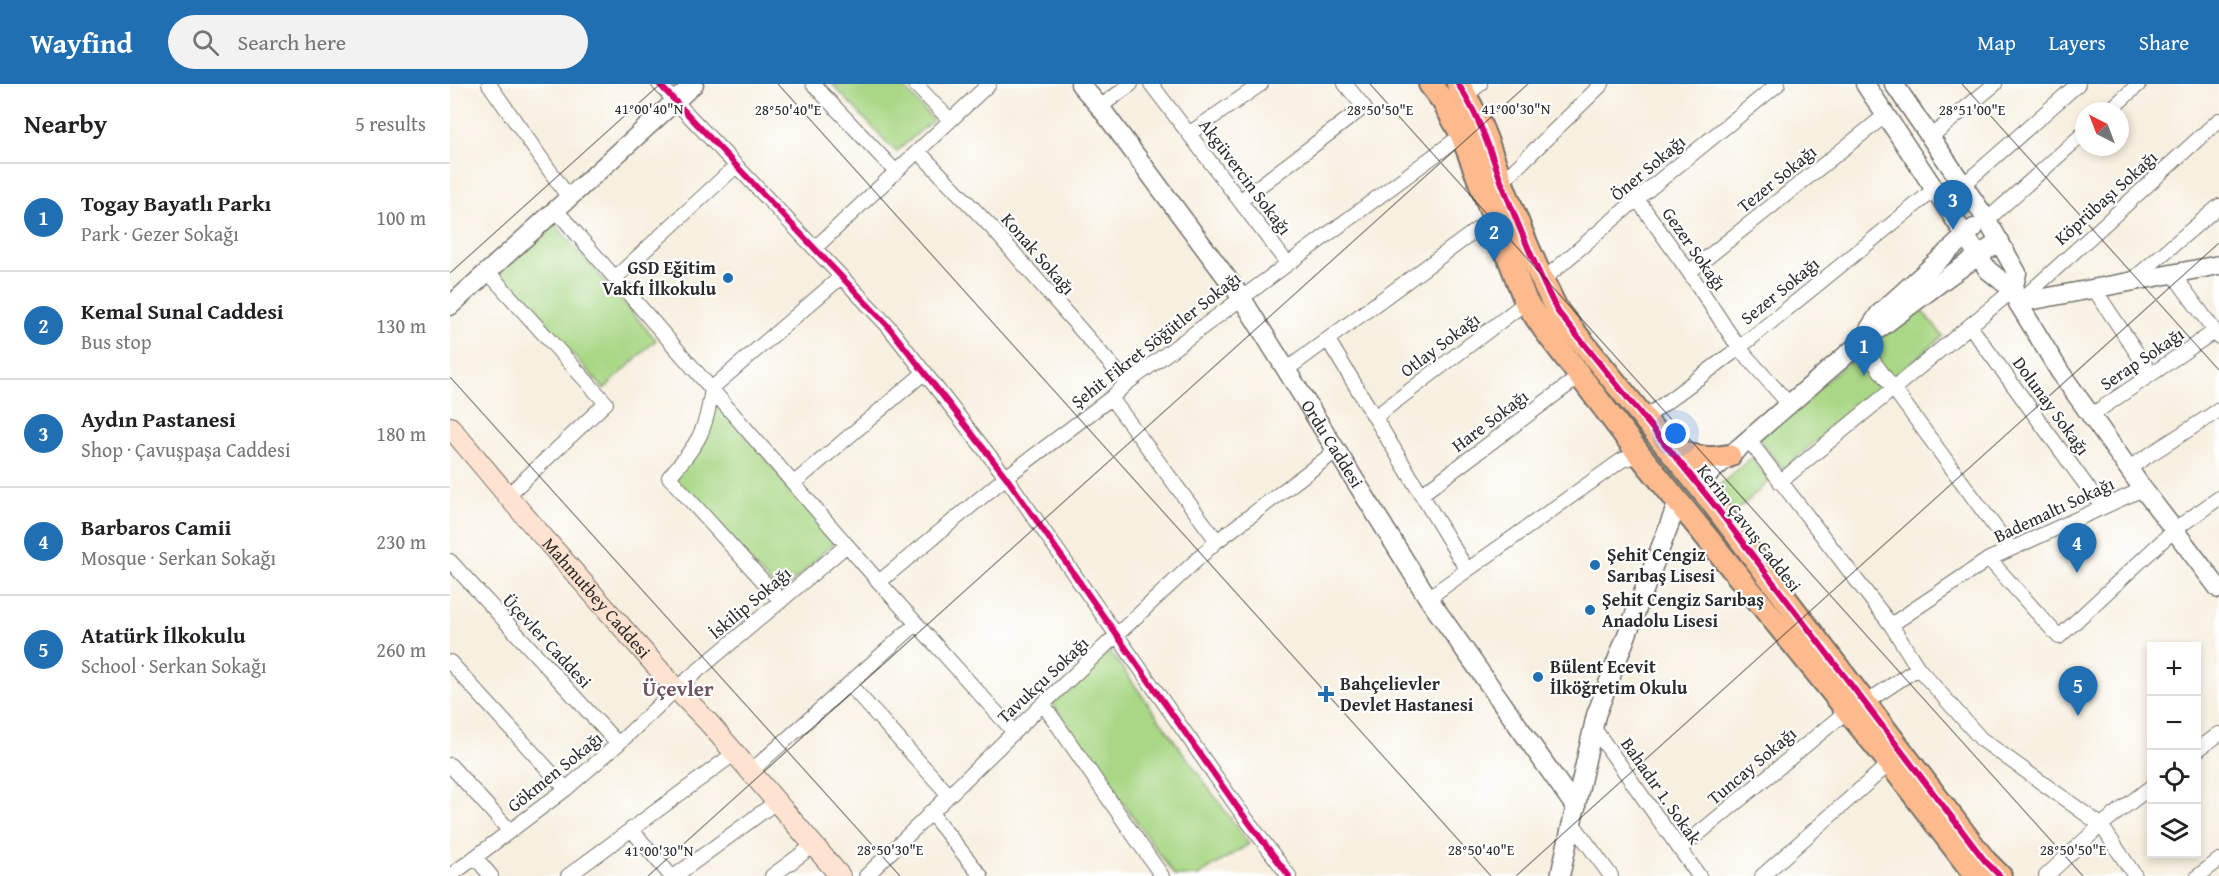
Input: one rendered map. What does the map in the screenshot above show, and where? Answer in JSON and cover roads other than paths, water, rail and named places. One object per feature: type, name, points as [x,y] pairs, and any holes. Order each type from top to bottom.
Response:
[{"type":"main road","name":"Kerim Çavuş Caddesi","points":[[1430,84],[1443,101],[1462,135],[1526,302],[1640,455],[1678,502],[2000,876]]},
{"type":"main road","name":"Kerim Çavuş Caddesi","points":[[1468,88],[1502,182],[1542,281],[1558,312],[1697,484],[1856,707],[1890,763],[1966,873]]},
{"type":"main road","name":"Mahmutbey Caddesi","points":[[450,427],[507,496],[735,753],[840,876]]},
{"type":"main road","points":[[1665,444],[1707,460],[1729,456]]},
{"type":"main road","points":[[1678,502],[1697,484]]},
{"type":"street","points":[[489,84],[569,198]]},
{"type":"street","points":[[659,84],[888,326],[925,372],[1006,477],[1289,876]]},
{"type":"street","points":[[450,306],[694,84]]},
{"type":"street","points":[[813,84],[896,172]]},
{"type":"street","points":[[915,84],[950,120]]},
{"type":"street","points":[[815,248],[989,84]]},
{"type":"street","name":"Ordu Caddesi","points":[[1080,84],[1101,107],[1240,297],[1428,598],[1574,816]]},
{"type":"street","points":[[1101,107],[1131,84]]},
{"type":"street","name":"Akgüvercin Sokağı","points":[[1151,84],[1287,263]]},
{"type":"street","points":[[1190,134],[1261,84]]},
{"type":"street","points":[[1240,201],[1364,107],[1345,84]]},
{"type":"street","points":[[1502,182],[1602,84]]},
{"type":"street","name":"Öner Sokağı","points":[[1542,281],[1637,199],[1778,84]]},
{"type":"street","points":[[1866,84],[1984,263],[2015,297],[2060,372],[2090,416],[2219,589]]},
{"type":"street","points":[[1894,84],[2000,241],[2017,273],[2015,297]]},
{"type":"street","points":[[1929,138],[1995,84]]},
{"type":"street","points":[[1962,186],[2078,84]]},
{"type":"street","points":[[2119,102],[2139,84]]},
{"type":"street","name":"Tezer Sokağı","points":[[1689,272],[1887,114]]},
{"type":"street","name":"Köprübaşı Sokağı","points":[[1780,482],[1970,326],[2015,297],[2219,120]]},
{"type":"street","name":"Şehit Fikret Söğütler Sokağı","points":[[879,582],[1006,477],[1111,398],[1127,383],[1240,297],[1462,135]]},
{"type":"street","points":[[1860,343],[1879,314],[1966,234],[1987,220],[2075,141]]},
{"type":"street","name":"Konak Sokağı","points":[[918,151],[993,229],[1127,383]]},
{"type":"street","points":[[615,278],[736,166]]},
{"type":"street","name":"Sezer Sokağı","points":[[1645,418],[1739,348],[1935,189]]},
{"type":"street","name":"Gezer Sokağı","points":[[1637,199],[1739,348],[1790,404]]},
{"type":"street","points":[[2130,282],[2219,206]]},
{"type":"street","points":[[556,210],[879,582],[1014,732]]},
{"type":"street","points":[[1286,370],[1494,217]]},
{"type":"street","points":[[1697,484],[1860,343],[1949,276],[1984,263],[2000,241]]},
{"type":"street","points":[[2015,297],[2094,289],[2219,265]]},
{"type":"street","points":[[488,272],[606,403],[507,496]]},
{"type":"street","points":[[2172,274],[2217,334]]},
{"type":"street","points":[[781,601],[669,477],[693,450],[708,419],[712,388],[842,277]]},
{"type":"street","points":[[2094,289],[2151,374]]},
{"type":"street","name":"Otlay Sokağı","points":[[1375,417],[1526,302]]},
{"type":"street","name":"Dolunay Sokağı","points":[[1970,326],[2102,507]]},
{"type":"street","name":"Serap Sokağı","points":[[2090,416],[2151,374],[2217,334]]},
{"type":"street","points":[[1328,340],[1467,570]]},
{"type":"street","points":[[1860,343],[2011,549]]},
{"type":"street","points":[[794,483],[925,372]]},
{"type":"street","name":"Hare Sokağı","points":[[1422,494],[1580,376]]},
{"type":"street","points":[[1111,398],[1217,541]]},
{"type":"street","points":[[2129,468],[2219,410]]},
{"type":"street","points":[[1748,440],[1891,625],[1918,668],[1981,740],[2101,825],[2135,876]]},
{"type":"street","name":"Tavukçu Sokağı","points":[[866,876],[1043,704],[1217,541],[1336,451]]},
{"type":"street","points":[[1428,598],[1622,460],[1640,455]]},
{"type":"street","name":"Bademaltı Sokağı","points":[[1891,625],[1989,560],[2143,489]]},
{"type":"street","points":[[1989,560],[2059,637],[2174,530],[2219,498]]},
{"type":"street","points":[[1560,876],[1596,715],[1678,502]]},
{"type":"street","name":"İskilip Sokağı","points":[[676,689],[847,545]]},
{"type":"street","name":"Üçevler Caddesi","points":[[450,561],[618,744]]},
{"type":"street","points":[[750,772],[916,624]]},
{"type":"street","points":[[451,666],[566,789]]},
{"type":"street","name":"Tuncay Sokağı","points":[[1680,849],[1856,707],[1918,668]]},
{"type":"street","points":[[849,684],[949,795]]},
{"type":"street","name":"Gökmen Sokağı","points":[[451,874],[566,789],[676,689]]},
{"type":"street","points":[[1043,704],[1158,874]]},
{"type":"street","name":"Bahadır 1. Sokak","points":[[1593,727],[1699,876]]},
{"type":"street","points":[[2197,750],[2219,734]]},
{"type":"street","points":[[568,876],[735,753]]},
{"type":"street","points":[[1762,876],[1890,763]]},
{"type":"street","points":[[450,765],[510,831]]},
{"type":"street","points":[[2046,876],[2101,825],[2147,789]]},
{"type":"street","points":[[631,829],[673,876],[776,802]]},
{"type":"street","points":[[930,812],[981,876]]},
{"type":"street","points":[[1574,816],[1611,876]]},
{"type":"street","points":[[772,876],[814,845]]},
{"type":"street","points":[[475,857],[491,876]]},
{"type":"street","points":[[2198,876],[2219,860]]},
{"type":"place","name":"Aydın Pastanesi","points":[[1953,230]]},
{"type":"place","name":"Kemal Sunal Caddesi","points":[[1494,262]]},
{"type":"place","name":"GSD Eğitim Vakfı İlkokulu","points":[[728,278]]},
{"type":"place","name":"Togay Bayatlı Parkı","points":[[1864,376]]},
{"type":"place","name":"Şehit Cengiz Sarıbaş Lisesi","points":[[1595,565]]},
{"type":"place","name":"Barbaros Camii","points":[[2077,573]]},
{"type":"place","name":"Şehit Cengiz Sarıbaş Anadolu Lisesi","points":[[1590,610]]},
{"type":"place","name":"Bülent Ecevit İlköğretim Okulu","points":[[1538,677]]},
{"type":"place","name":"Bahçelievler Devlet Hastanesi","points":[[1326,694]]},
{"type":"place","name":"Atatürk İlkokulu","points":[[2078,716]]},
{"type":"district","name":"Üçevler","points":[[678,689]]}]
